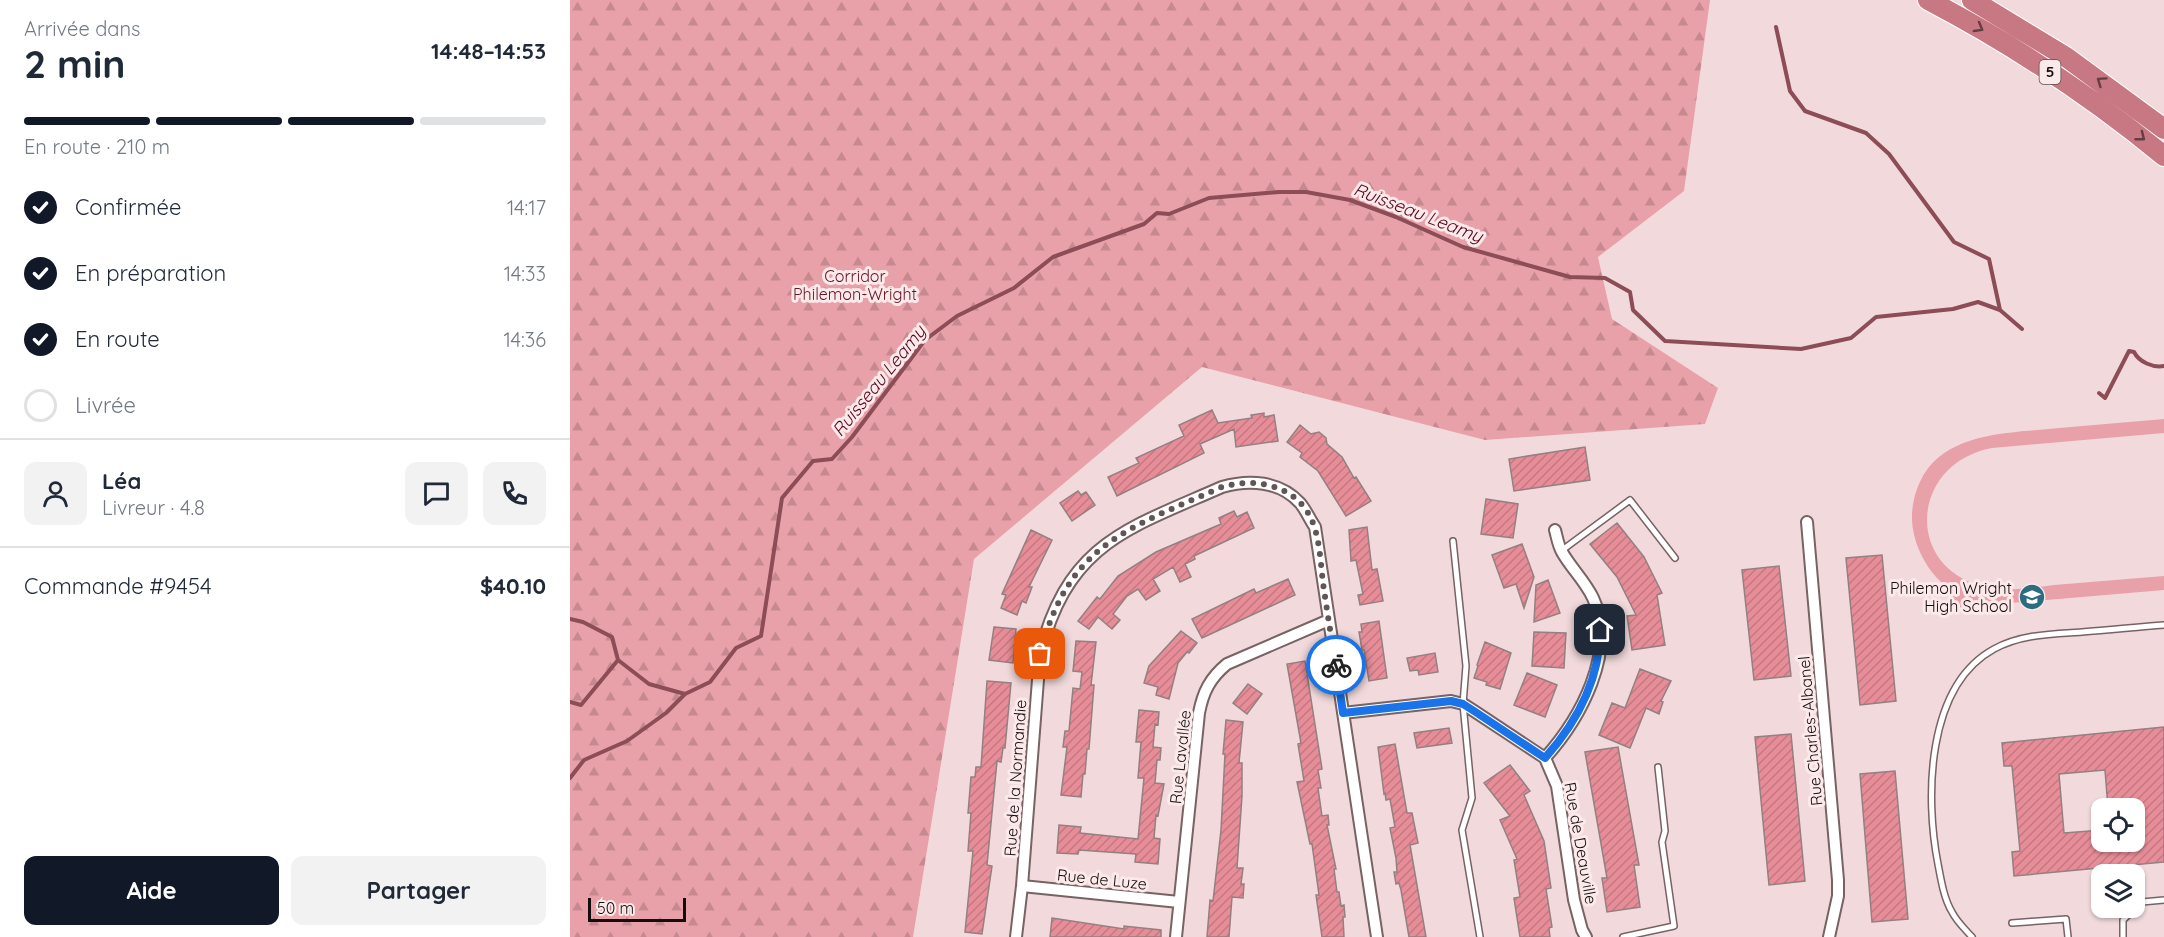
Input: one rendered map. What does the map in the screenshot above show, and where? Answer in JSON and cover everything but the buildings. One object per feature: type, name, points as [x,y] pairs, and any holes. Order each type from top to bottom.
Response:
[{"type":"highway","name":"5","points":[[1928,0],[1990,34],[2050,72],[2109,113],[2164,156]]},
{"type":"highway","name":"5","points":[[1971,0],[2073,62],[2164,129]]},
{"type":"street","name":"Rue de la Normandie","points":[[1016,937],[1040,654],[1057,602],[1077,571],[1089,558],[1132,527],[1236,483],[1265,484],[1279,488],[1302,505],[1315,528],[1377,937]]},
{"type":"street","name":"Rue Charles-Albanel","points":[[1808,522],[1838,880],[1838,897],[1829,937]]},
{"type":"street","points":[[1343,713],[1451,701],[1463,704],[1545,758],[1567,732],[1579,713],[1596,667],[1600,649],[1600,630],[1593,599],[1561,551],[1555,530]]},
{"type":"street","name":"Rue Lavallée","points":[[1176,937],[1199,713],[1208,684],[1216,672],[1227,664],[1329,620]]},
{"type":"street","name":"Rue de Deauville","points":[[1545,758],[1557,786],[1574,900],[1586,937]]},
{"type":"street","name":"Rue de Luze","points":[[1022,886],[1179,902]]},
{"type":"lane","points":[[1561,551],[1630,500],[1675,558]]},
{"type":"lane","points":[[1453,541],[1466,666],[1463,704],[1472,798],[1462,830],[1480,937]]},
{"type":"lane","points":[[1972,937],[1951,912],[1937,860],[1932,822],[1934,758],[1946,710],[1958,685],[1968,670],[1984,655],[2011,641],[2039,635],[2164,625]]},
{"type":"lane","points":[[1623,937],[1674,926],[1662,842],[1665,831],[1658,767]]},
{"type":"lane","points":[[2123,937],[2123,921],[2142,902],[2164,900]]},
{"type":"lane","points":[[2012,923],[2066,919],[2068,937]]},
{"type":"green space","name":"Corridor Philemon-Wright","points":[[570,0],[1710,0],[1684,191],[1598,257],[1612,319],[1718,388],[1705,424],[1485,440],[1202,367],[974,559],[913,937],[570,937]]},
{"type":"green space","points":[[2164,419],[2164,433],[1992,448],[1965,457],[1946,473],[1933,492],[1927,514],[1929,537],[1939,557],[1956,574],[1981,586],[2017,589],[2164,576],[2164,590],[1952,608],[1952,596],[1957,594],[1939,580],[1927,564],[1917,546],[1912,525],[1913,505],[1921,481],[1933,463],[1950,450],[1969,441],[1991,435]]},
{"type":"waterway","points":[[1776,27],[1790,91],[1805,111],[1866,133],[1889,154],[1954,242],[1989,259],[2000,310]]},
{"type":"waterway","name":"Ruisseau Leamy","points":[[570,702],[581,705],[618,660],[649,684],[685,694],[710,682],[736,648],[761,636],[782,498],[813,461],[832,459],[852,437],[925,340],[957,316],[1014,288],[1053,257],[1144,224],[1157,213],[1169,214],[1209,198],[1306,192],[1350,200],[1396,217],[1463,247],[1570,277],[1605,278],[1630,292],[1633,310],[1665,341],[1801,349],[1851,338],[1876,317],[1953,309],[1978,302],[2000,310],[2022,329]]},
{"type":"waterway","name":"Ruisseau Leamy","points":[[2099,393],[2105,398],[2129,351],[2134,352],[2147,364],[2164,366]]},
{"type":"waterway","points":[[570,619],[583,622],[612,637],[618,660]]},
{"type":"waterway","points":[[570,778],[584,760],[627,741],[666,713],[685,694]]},
{"type":"way so far","points":[[1040,654],[1057,602],[1077,571],[1103,546],[1132,527],[1222,487],[1251,482],[1279,488],[1291,495],[1302,505],[1315,528],[1336,665]]},
{"type":"place","name":"Philemon Wright High School","points":[[2032,597]]},
{"type":"route","points":[[1336,665],[1343,713],[1451,701],[1463,704],[1545,758],[1567,732],[1579,713],[1596,667],[1600,649],[1600,630]]}]
